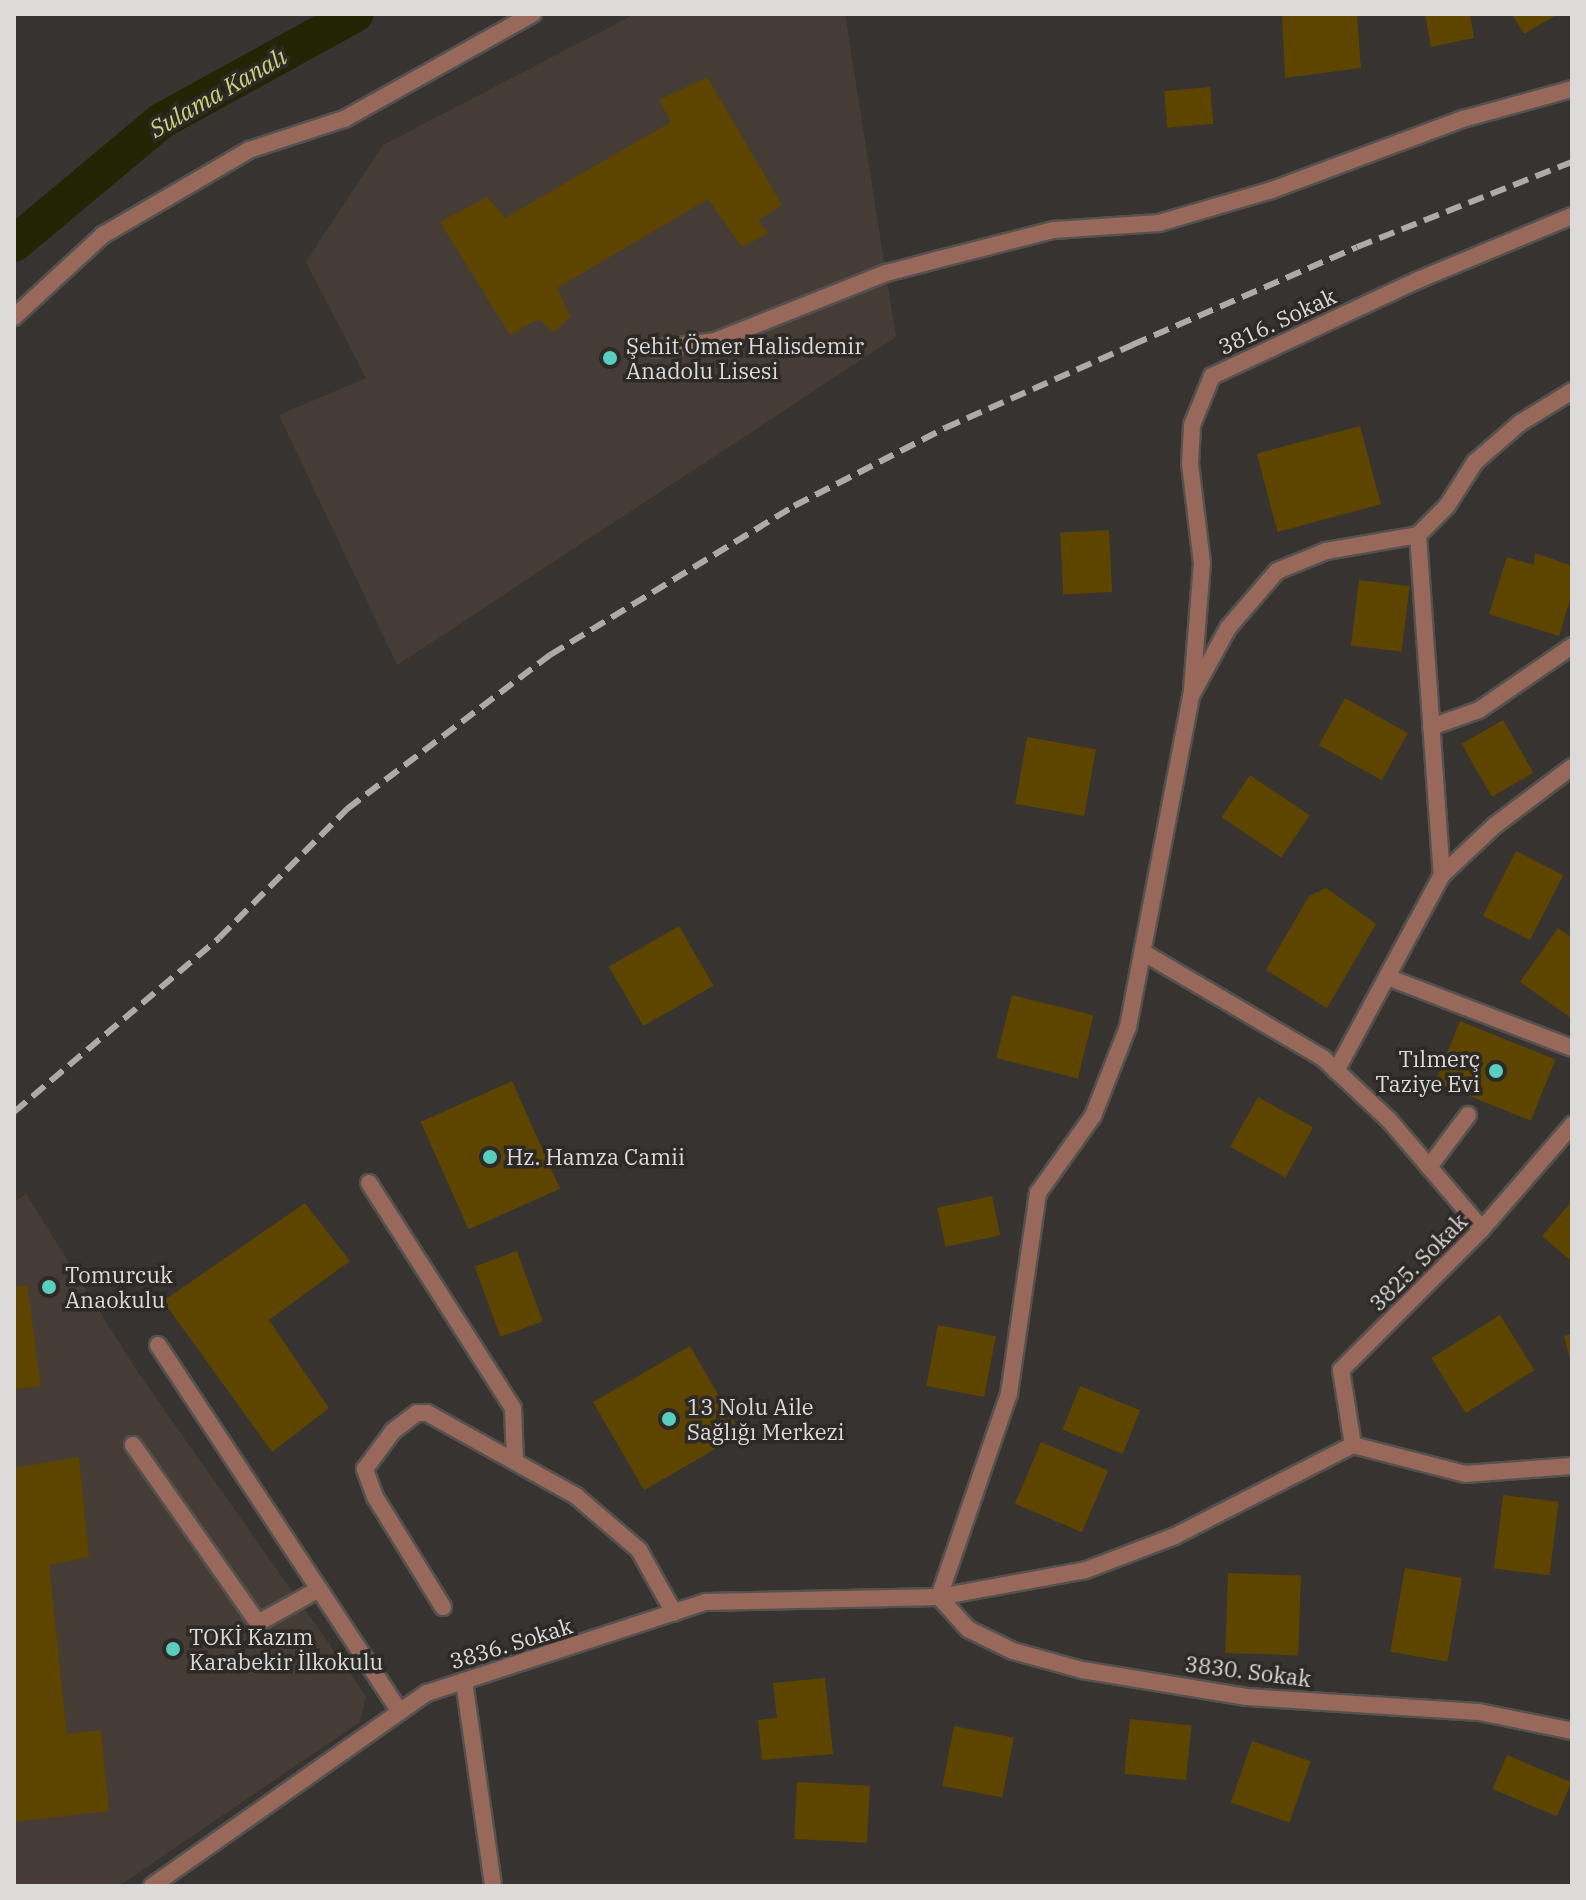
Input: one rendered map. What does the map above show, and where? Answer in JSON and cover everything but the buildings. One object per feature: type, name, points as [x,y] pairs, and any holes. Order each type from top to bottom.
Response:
[{"type":"street","points":[[14,317],[116,227],[249,150],[344,119],[533,14]]},
{"type":"street","points":[[654,349],[715,341],[886,273],[1054,230],[1159,223],[1272,190],[1463,119],[1572,89]]},
{"type":"street","name":"3816. Sokak","points":[[1191,696],[1202,563],[1190,464],[1192,425],[1212,376],[1418,280],[1572,216]]},
{"type":"street","points":[[939,1597],[1009,1394],[1038,1193],[1093,1116],[1128,1027],[1191,696],[1228,628],[1277,571],[1326,551],[1418,535],[1447,506],[1475,462],[1520,423],[1572,391]]},
{"type":"street","points":[[1418,535],[1442,875]]},
{"type":"street","points":[[1431,727],[1479,710],[1572,646]]},
{"type":"street","points":[[1336,1071],[1442,875],[1494,826],[1572,767]]},
{"type":"street","points":[[1144,953],[1336,1071],[1429,1167],[1482,1229]]},
{"type":"street","points":[[1387,977],[1572,1048]]},
{"type":"street","points":[[1429,1167],[1468,1115]]},
{"type":"street","name":"3825. Sokak","points":[[1353,1445],[1341,1370],[1482,1229],[1572,1125]]},
{"type":"street","points":[[369,1183],[513,1408],[515,1460]]},
{"type":"street","points":[[158,1345],[400,1712]]},
{"type":"street","points":[[443,1607],[366,1478],[367,1461],[417,1413],[515,1460],[576,1496],[639,1550],[674,1613]]},
{"type":"street","points":[[133,1445],[258,1623],[319,1589]]},
{"type":"street","points":[[1353,1445],[1465,1474],[1572,1466]]},
{"type":"street","name":"3836. Sokak","points":[[152,1886],[427,1693],[705,1602],[939,1597],[1086,1570],[1175,1536],[1353,1445]]},
{"type":"street","name":"3830. Sokak","points":[[939,1597],[968,1629],[1013,1651],[1082,1670],[1247,1697],[1479,1712],[1572,1731]]},
{"type":"street","points":[[464,1681],[493,1886]]},
{"type":"shaded area","name":"Şehit Ömer Halisdemir Anadolu Lisesi","points":[[635,14],[845,14],[896,337],[397,665],[279,415],[366,378],[306,262],[383,145]]},
{"type":"shaded area","name":"TOKİ Kazım Karabekir İlkokulu","points":[[26,1194],[137,1371],[366,1696],[360,1722],[119,1886],[14,1886],[14,1202]]},
{"type":"waterway","name":"Sulama Kanalı","points":[[14,244],[161,121],[356,14]]},
{"type":"railway","points":[[14,1112],[219,938],[347,809],[550,655],[794,506],[945,428],[1132,345],[1357,247],[1572,162]]},
{"type":"place","name":"Şehit Ömer Halisdemir Anadolu Lisesi","points":[[610,358]]},
{"type":"place","name":"Tılmerç Taziye Evi","points":[[1496,1071]]},
{"type":"place","name":"Hz. Hamza Camii","points":[[490,1157]]},
{"type":"place","name":"Tomurcuk Anaokulu","points":[[49,1287]]},
{"type":"place","name":"13 Nolu Aile Sağlığı Merkezi","points":[[669,1419]]},
{"type":"place","name":"TOKİ Kazım Karabekir İlkokulu","points":[[173,1649]]}]
